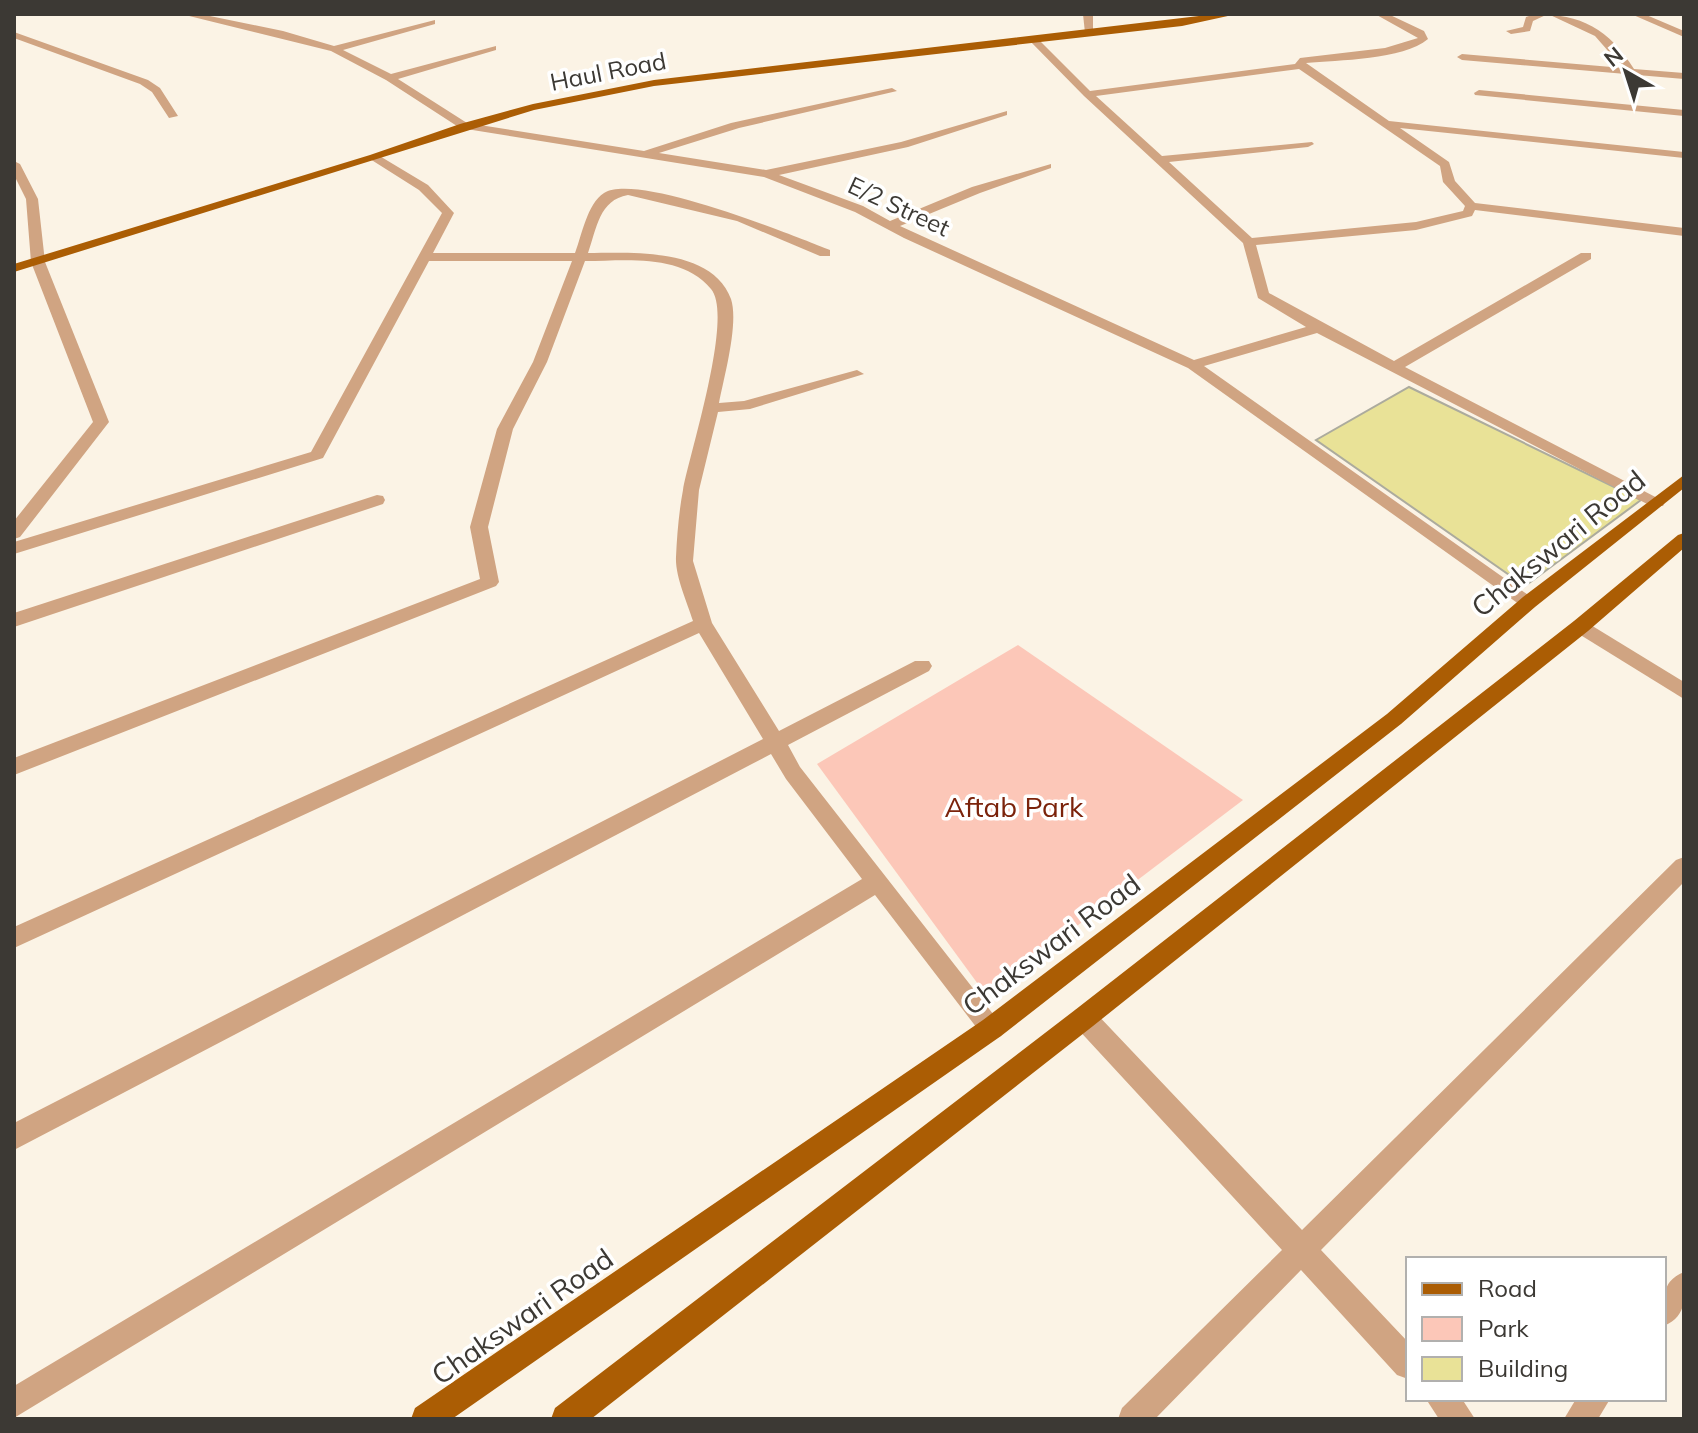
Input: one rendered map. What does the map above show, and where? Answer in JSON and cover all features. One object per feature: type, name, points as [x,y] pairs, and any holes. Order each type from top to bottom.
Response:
[{"type":"main road","name":"Haul Road","points":[[14,268],[533,107],[654,83],[1232,14]]},
{"type":"main road","name":"Chakswari Road","points":[[426,1419],[992,1028],[1394,719],[1529,602],[1684,480]]},
{"type":"main road","points":[[566,1419],[1084,1018],[1581,626],[1684,539]]},
{"type":"street","name":"E/2 Street","points":[[186,14],[283,34],[334,49],[390,78],[464,126],[766,174],[859,209],[1193,365],[1529,602]]},
{"type":"street","points":[[1088,14],[1090,33]]},
{"type":"street","points":[[1301,66],[1300,61],[1404,48],[1423,39],[1421,33],[1380,14]]},
{"type":"street","points":[[1511,31],[1527,29],[1529,19],[1544,14]]},
{"type":"street","points":[[1553,14],[1596,31],[1617,49],[1631,72]]},
{"type":"street","points":[[1636,14],[1684,34]]},
{"type":"street","points":[[334,49],[432,22]]},
{"type":"street","points":[[14,35],[144,82],[156,90],[173,116]]},
{"type":"street","points":[[1034,40],[1249,242],[1263,295],[1318,328],[1657,502]]},
{"type":"street","points":[[390,78],[493,48]]},
{"type":"street","points":[[1462,57],[1684,76]]},
{"type":"street","points":[[1088,94],[1301,66],[1391,124],[1445,164],[1449,182],[1471,206],[1684,232]]},
{"type":"street","points":[[644,155],[683,139],[733,126],[892,91]]},
{"type":"street","points":[[1479,93],[1684,113]]},
{"type":"street","points":[[766,174],[904,145],[1003,113]]},
{"type":"street","points":[[1391,124],[1684,155]]},
{"type":"street","points":[[1160,160],[1308,144]]},
{"type":"street","points":[[14,548],[317,455],[448,213],[440,199],[422,185],[374,157]]},
{"type":"street","points":[[14,164],[32,199],[37,261],[101,422],[14,533]]},
{"type":"street","points":[[890,225],[976,190],[1047,166]]},
{"type":"street","points":[[14,767],[490,582],[479,527],[505,429],[540,362],[600,203],[610,194],[628,191],[741,218],[825,253]]},
{"type":"street","points":[[1249,242],[1416,226],[1468,213],[1471,206]]},
{"type":"street","points":[[422,257],[579,255],[677,261],[701,273],[717,287],[725,301],[724,332],[711,408],[691,490],[684,561],[703,624],[793,773],[992,1028]]},
{"type":"street","points":[[1395,367],[1586,256]]},
{"type":"street","points":[[1193,365],[1318,328]]},
{"type":"street","points":[[711,408],[745,406],[857,374]]},
{"type":"street","points":[[14,620],[377,500]]},
{"type":"street","points":[[14,938],[703,624]]},
{"type":"street","points":[[1581,626],[1684,692]]},
{"type":"street","points":[[14,1137],[922,666]]},
{"type":"street","points":[[1133,1419],[1684,867]]},
{"type":"street","points":[[14,1403],[876,882]]},
{"type":"street","points":[[1084,1018],[1406,1362]]},
{"type":"street","points":[[1666,1308],[1684,1286]]},
{"type":"street","points":[[1443,1401],[1460,1419]]},
{"type":"street","points":[[1579,1419],[1593,1401]]},
{"type":"green space","name":"Aftab Park","points":[[1018,645],[1243,800],[986,995],[817,764]]},
{"type":"building","points":[[1409,387],[1641,500],[1525,586],[1316,440]]}]
